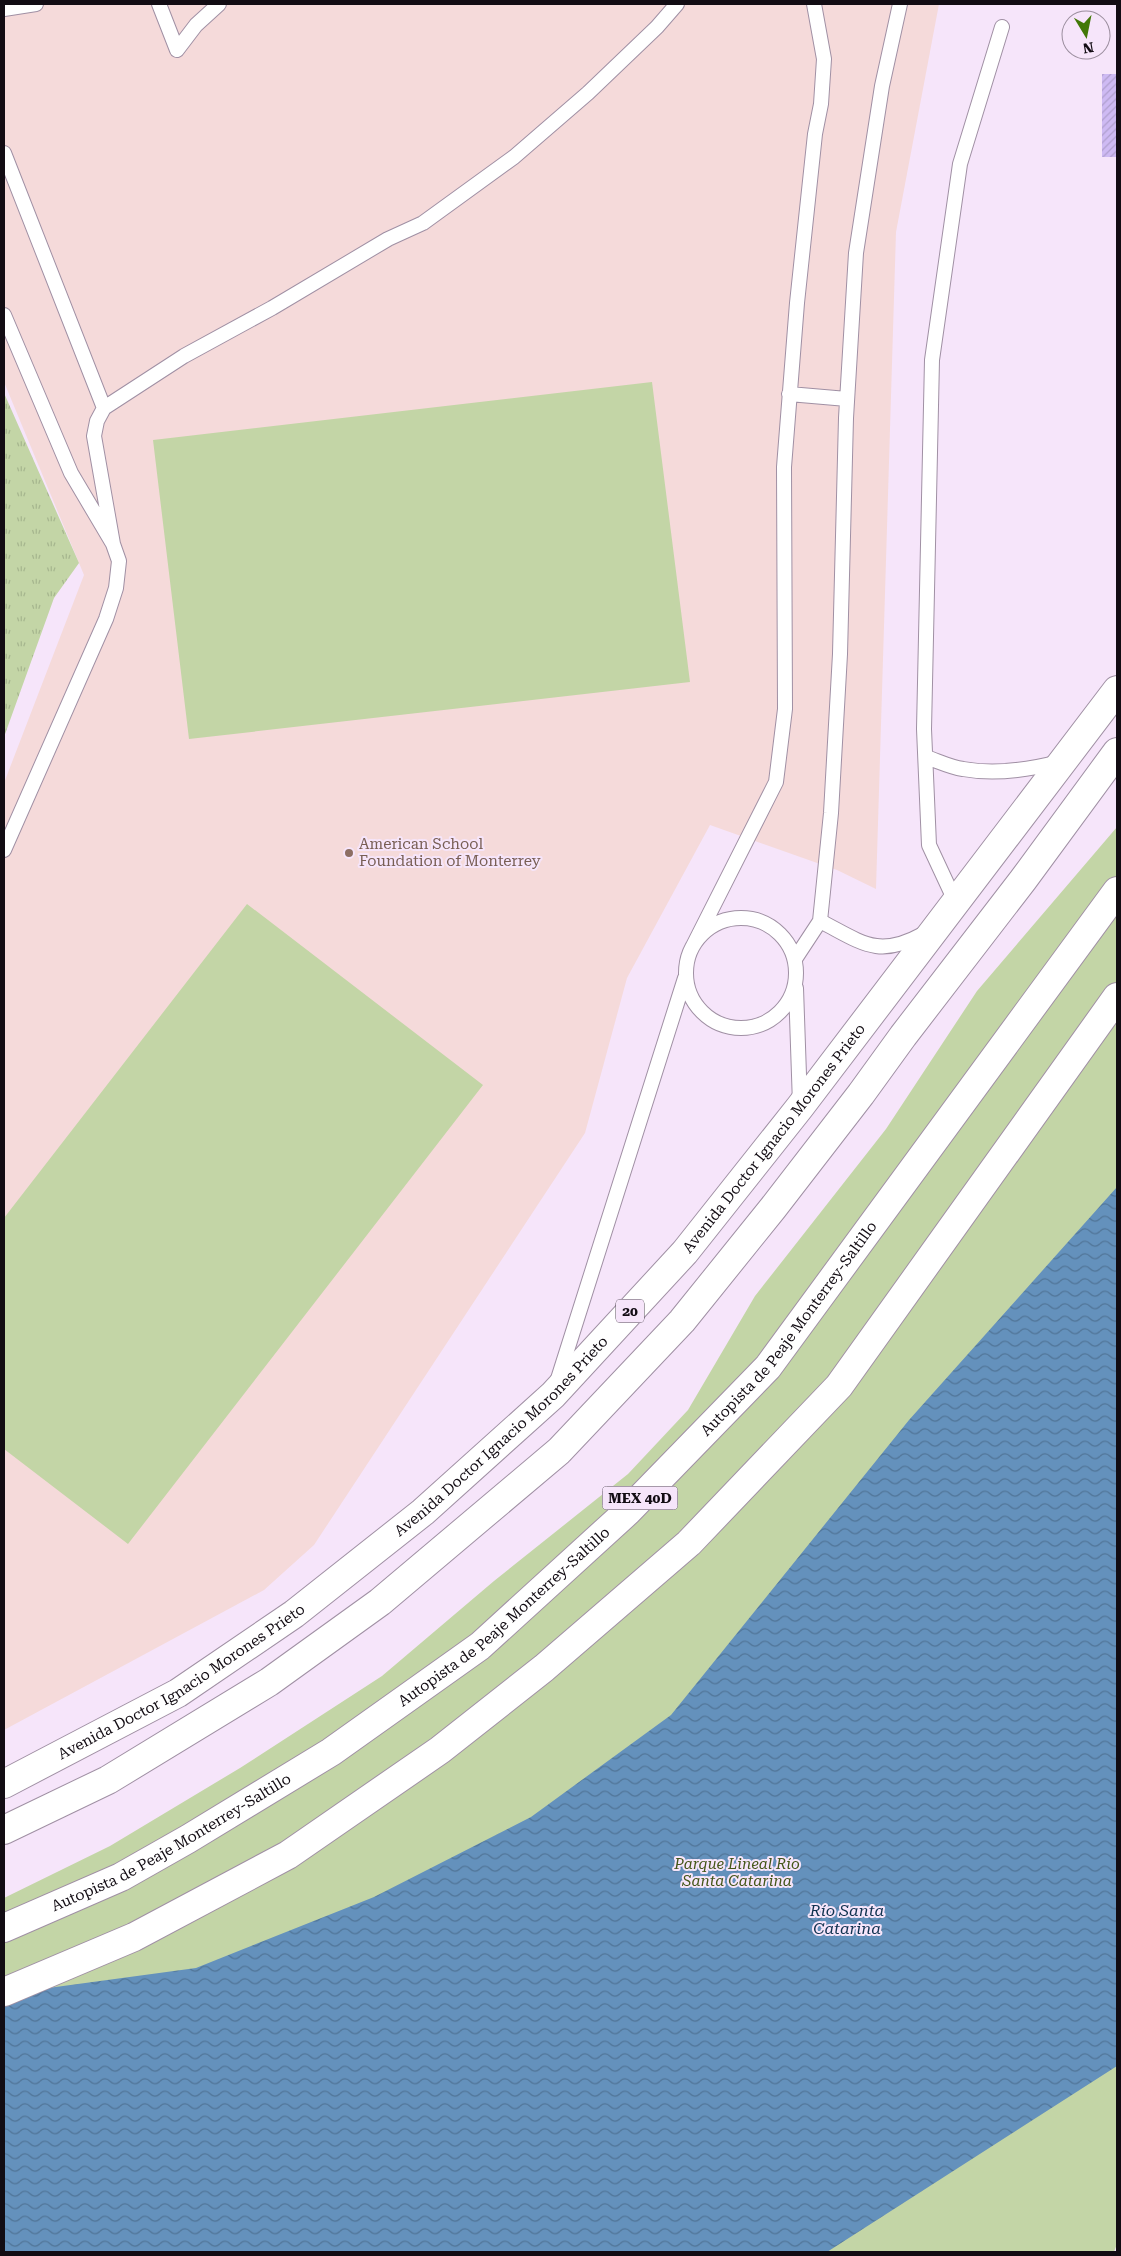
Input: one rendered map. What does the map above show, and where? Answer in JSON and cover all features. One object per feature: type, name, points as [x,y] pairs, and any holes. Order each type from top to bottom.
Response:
[{"type":"main road","name":"Avenida Doctor Ignacio Morones Prieto","points":[[4,1784],[178,1692],[294,1614],[423,1512],[553,1395],[685,1252],[800,1108],[866,1018],[939,926],[1117,690]]},
{"type":"main road","points":[[4,1830],[108,1780],[269,1682],[380,1602],[559,1451],[682,1321],[774,1208],[1117,752]]},
{"type":"main road","name":"Autopista de Peaje Monterrey-Saltillo","points":[[4,1928],[121,1877],[188,1840],[331,1752],[480,1646],[627,1512],[768,1367],[1117,891]]},
{"type":"main road","points":[[4,1992],[134,1937],[288,1855],[440,1750],[544,1668],[689,1543],[839,1386],[1117,997]]},
{"type":"lane","points":[[4,9],[36,4]]},
{"type":"lane","points":[[159,4],[177,50],[196,25],[219,4]]},
{"type":"lane","points":[[4,850],[106,619],[116,588],[119,561],[113,544],[94,436],[97,421],[104,408],[184,356],[272,308],[388,239],[423,223],[514,157],[588,93],[657,28],[677,4]]},
{"type":"lane","points":[[553,1395],[685,978],[686,961],[776,782],[785,709],[784,467],[815,134],[821,104],[824,59],[814,4]]},
{"type":"lane","points":[[795,959],[820,920],[831,813],[839,664],[847,399],[856,253],[882,86],[900,4]]},
{"type":"lane","points":[[956,903],[929,845],[924,719],[932,360],[960,164],[1002,27]]},
{"type":"lane","points":[[4,153],[104,408]]},
{"type":"lane","points":[[4,314],[71,473],[113,544]]},
{"type":"lane","points":[[790,394],[847,399]]},
{"type":"lane","points":[[926,757],[962,769],[992,771],[1024,771],[1065,761]]},
{"type":"lane","points":[[693,946],[707,929],[726,920],[749,918],[769,926],[786,940],[795,959],[800,1108]]},
{"type":"lane","points":[[820,920],[856,940],[883,948],[904,944],[939,926]]},
{"type":"lane","points":[[685,978],[691,997],[703,1014],[719,1024],[739,1028],[759,1026],[777,1016],[790,1000],[796,981]]},
{"type":"shaded area","name":"American School Foundation of Monterrey","points":[[4,4],[939,4],[896,232],[876,889],[837,870],[710,825],[627,978],[585,1133],[314,1545],[264,1590],[4,1730],[4,783],[84,575],[4,382]]},
{"type":"green space","points":[[652,382],[690,682],[189,739],[153,440]]},
{"type":"green space","points":[[4,393],[79,563],[54,598],[4,737]]},
{"type":"green space","name":"Río Santa Catarina","points":[[1117,827],[1117,2244],[1114,2252],[4,2252],[4,1898],[110,1846],[240,1768],[382,1676],[494,1581],[628,1474],[688,1410],[755,1296],[886,1129],[977,991]]},
{"type":"green space","points":[[247,904],[483,1085],[128,1544],[4,1449],[4,1218]]},
{"type":"water","name":"Río Santa Catarina","points":[[1117,1187],[1117,2066],[827,2252],[4,2252],[4,1994],[196,1968],[374,1897],[531,1817],[671,1715],[909,1420]]},
{"type":"building","points":[[1102,74],[1117,74],[1117,157],[1102,157]]},
{"type":"place","name":"American School Foundation of Monterrey","points":[[349,853]]},
{"type":"park label","name":"Parque Lineal Río Santa Catarina","points":[[737,1872]]}]
